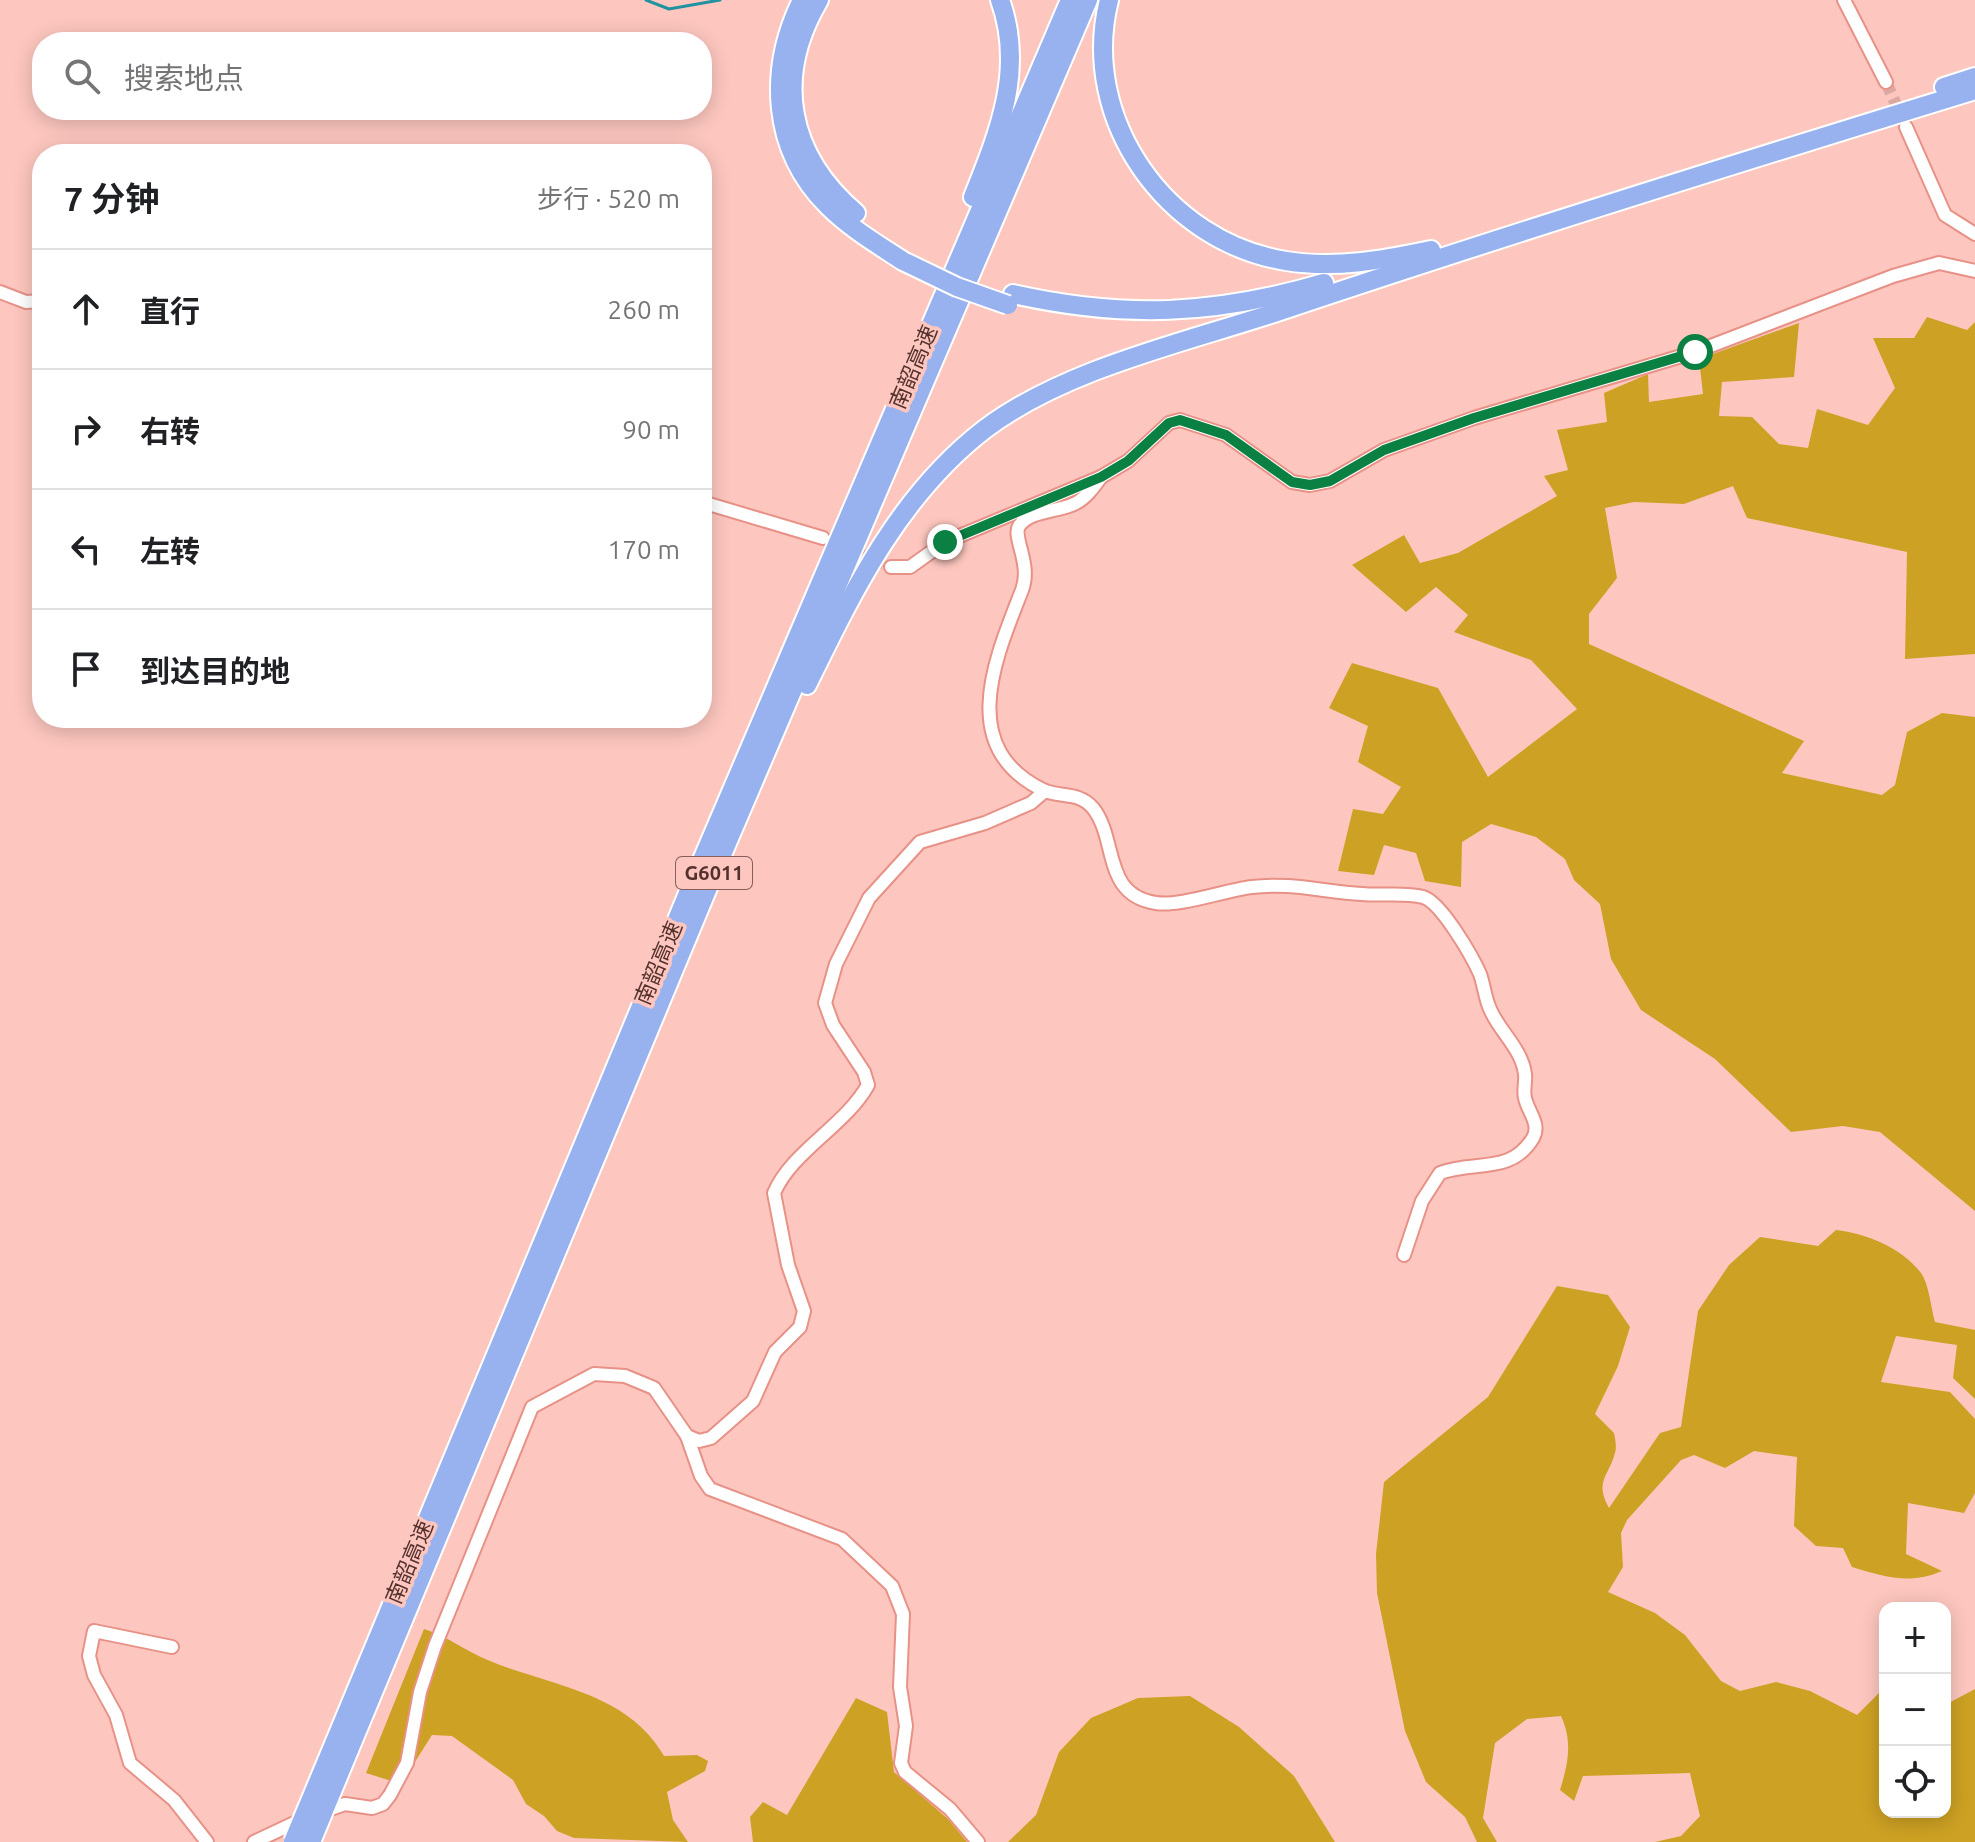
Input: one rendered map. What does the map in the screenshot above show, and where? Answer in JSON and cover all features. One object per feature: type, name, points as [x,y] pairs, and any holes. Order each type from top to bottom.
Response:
[{"type":"highway","points":[[802,0],[787,32],[779,69],[779,106],[787,142],[801,172],[827,205],[907,256],[1011,299],[1120,323],[1227,319],[1299,304]]},
{"type":"highway","points":[[819,0],[800,39],[792,74],[793,111],[802,146],[816,173],[839,199],[907,256]]},
{"type":"highway","points":[[860,491],[892,397],[990,155],[1007,103],[1013,64],[1010,29],[1000,0]]},
{"type":"highway","name":"南韶高速","points":[[311,1842],[341,1747],[694,879],[1070,0]]},
{"type":"highway","name":"南韶高速","points":[[293,1842],[341,1747],[1088,0]]},
{"type":"highway","points":[[1109,0],[1104,21],[1103,63],[1110,109],[1127,149],[1149,180],[1199,228],[1258,254],[1324,265],[1393,258],[1450,247]]},
{"type":"highway","points":[[1011,299],[1106,311],[1197,311],[1295,292],[1450,247],[1975,77]]},
{"type":"highway","points":[[709,885],[869,564],[935,474],[986,428],[1021,406],[1117,364],[1975,90]]},
{"type":"street","points":[[1844,0],[1886,82]]},
{"type":"street","points":[[1906,127],[1945,215],[1975,234]]},
{"type":"street","points":[[891,567],[910,567],[945,542],[1101,477],[1128,461],[1169,423],[1180,420],[1226,435],[1292,482],[1310,485],[1330,481],[1384,450],[1474,418],[1695,352],[1893,276],[1939,263],[1975,271]]},
{"type":"street","points":[[0,292],[32,302]]},
{"type":"street","points":[[1101,477],[1076,503],[1028,518],[1019,525],[1016,535],[1027,569],[996,660],[988,716],[997,744],[1012,766],[1045,791],[1077,796],[1089,803],[1101,818],[1116,878],[1141,898],[1157,904],[1258,886],[1292,886],[1359,894],[1421,896],[1433,901],[1446,917],[1479,973],[1490,1009],[1518,1054],[1525,1074],[1525,1100],[1536,1124],[1535,1134],[1516,1157],[1504,1164],[1440,1173],[1422,1201],[1404,1255]]},
{"type":"street","points":[[712,505],[823,538]]},
{"type":"street","points":[[687,1436],[699,1441],[711,1438],[753,1401],[775,1352],[800,1327],[804,1311],[785,1256],[774,1193],[794,1164],[860,1100],[868,1085],[864,1072],[833,1025],[825,1003],[836,964],[862,910],[875,891],[920,842],[985,823],[1031,803],[1045,791]]},
{"type":"street","points":[[254,1842],[345,1804],[372,1808],[383,1804],[390,1795],[407,1763],[420,1692],[435,1646],[532,1407],[594,1374],[625,1376],[654,1388],[687,1436],[701,1476],[710,1489],[842,1539],[892,1586],[900,1599],[904,1631],[900,1687],[906,1726],[901,1763],[905,1772],[950,1809],[978,1842]]},
{"type":"street","points":[[172,1647],[94,1631],[89,1656],[99,1689],[116,1715],[130,1763],[174,1800],[207,1842]]},
{"type":"shaded area","points":[[1927,317],[1967,330],[1975,322],[1975,654],[1905,659],[1907,552],[1747,518],[1733,486],[1684,504],[1634,502],[1605,508],[1617,578],[1589,614],[1589,644],[1804,741],[1782,773],[1882,795],[1895,785],[1907,732],[1942,713],[1975,717],[1975,1211],[1880,1132],[1843,1126],[1791,1132],[1715,1059],[1641,1010],[1611,959],[1600,904],[1574,880],[1565,859],[1536,837],[1491,824],[1462,842],[1461,887],[1425,881],[1416,853],[1384,845],[1374,875],[1338,871],[1353,809],[1383,814],[1401,787],[1358,762],[1368,726],[1329,708],[1352,663],[1438,688],[1488,777],[1577,709],[1531,660],[1454,632],[1468,615],[1436,587],[1406,612],[1352,565],[1404,535],[1420,563],[1458,553],[1557,496],[1544,476],[1568,470],[1557,430],[1607,422],[1604,393],[1648,374],[1649,402],[1703,394],[1699,359],[1799,323],[1794,377],[1722,382],[1719,416],[1752,417],[1779,444],[1808,448],[1817,409],[1868,425],[1895,388],[1873,338],[1914,338]]},
{"type":"shaded area","points":[[1836,1230],[1859,1234],[1894,1249],[1913,1264],[1924,1278],[1935,1322],[1975,1330],[1975,1399],[1953,1378],[1957,1345],[1896,1336],[1881,1382],[1950,1392],[1975,1419],[1975,1493],[1964,1513],[1908,1503],[1906,1554],[1942,1571],[1908,1579],[1887,1576],[1852,1567],[1843,1548],[1816,1546],[1794,1526],[1797,1457],[1754,1451],[1725,1468],[1694,1455],[1681,1460],[1627,1520],[1621,1533],[1623,1567],[1608,1592],[1655,1613],[1685,1635],[1721,1681],[1740,1691],[1776,1682],[1810,1691],[1857,1715],[1879,1693],[1879,1818],[1951,1818],[1951,1702],[1975,1689],[1975,1842],[1655,1842],[1681,1836],[1700,1816],[1690,1773],[1583,1776],[1574,1801],[1560,1790],[1568,1753],[1561,1716],[1527,1719],[1495,1743],[1483,1818],[1497,1842],[1477,1842],[1465,1817],[1426,1782],[1405,1731],[1377,1593],[1376,1554],[1384,1482],[1488,1397],[1557,1286],[1608,1295],[1630,1327],[1618,1366],[1595,1414],[1614,1433],[1615,1453],[1603,1485],[1609,1508],[1660,1433],[1681,1427],[1698,1311],[1729,1265],[1760,1237],[1818,1246]]},
{"type":"shaded area","points":[[424,1629],[490,1661],[587,1694],[609,1705],[630,1718],[664,1756],[697,1755],[708,1761],[705,1771],[667,1792],[673,1820],[688,1842],[574,1838],[557,1831],[544,1816],[526,1804],[513,1780],[452,1736],[432,1735],[401,1784],[366,1773]]},
{"type":"shaded area","points":[[1190,1696],[1239,1727],[1294,1776],[1335,1842],[1008,1842],[1036,1815],[1059,1752],[1091,1718],[1138,1698]]},
{"type":"shaded area","points":[[856,1698],[887,1712],[894,1772],[948,1819],[967,1842],[753,1842],[750,1817],[763,1802],[787,1815]]},
{"type":"waterway","points":[[646,0],[669,9],[720,0]]},
{"type":"tunnel","points":[[1886,82],[1903,120]]},
{"type":"tunnel","points":[[823,538],[891,567]]},
{"type":"route","points":[[945,542],[1101,477],[1128,461],[1169,423],[1180,420],[1226,435],[1292,482],[1310,485],[1330,481],[1384,450],[1474,418],[1695,352]]}]
